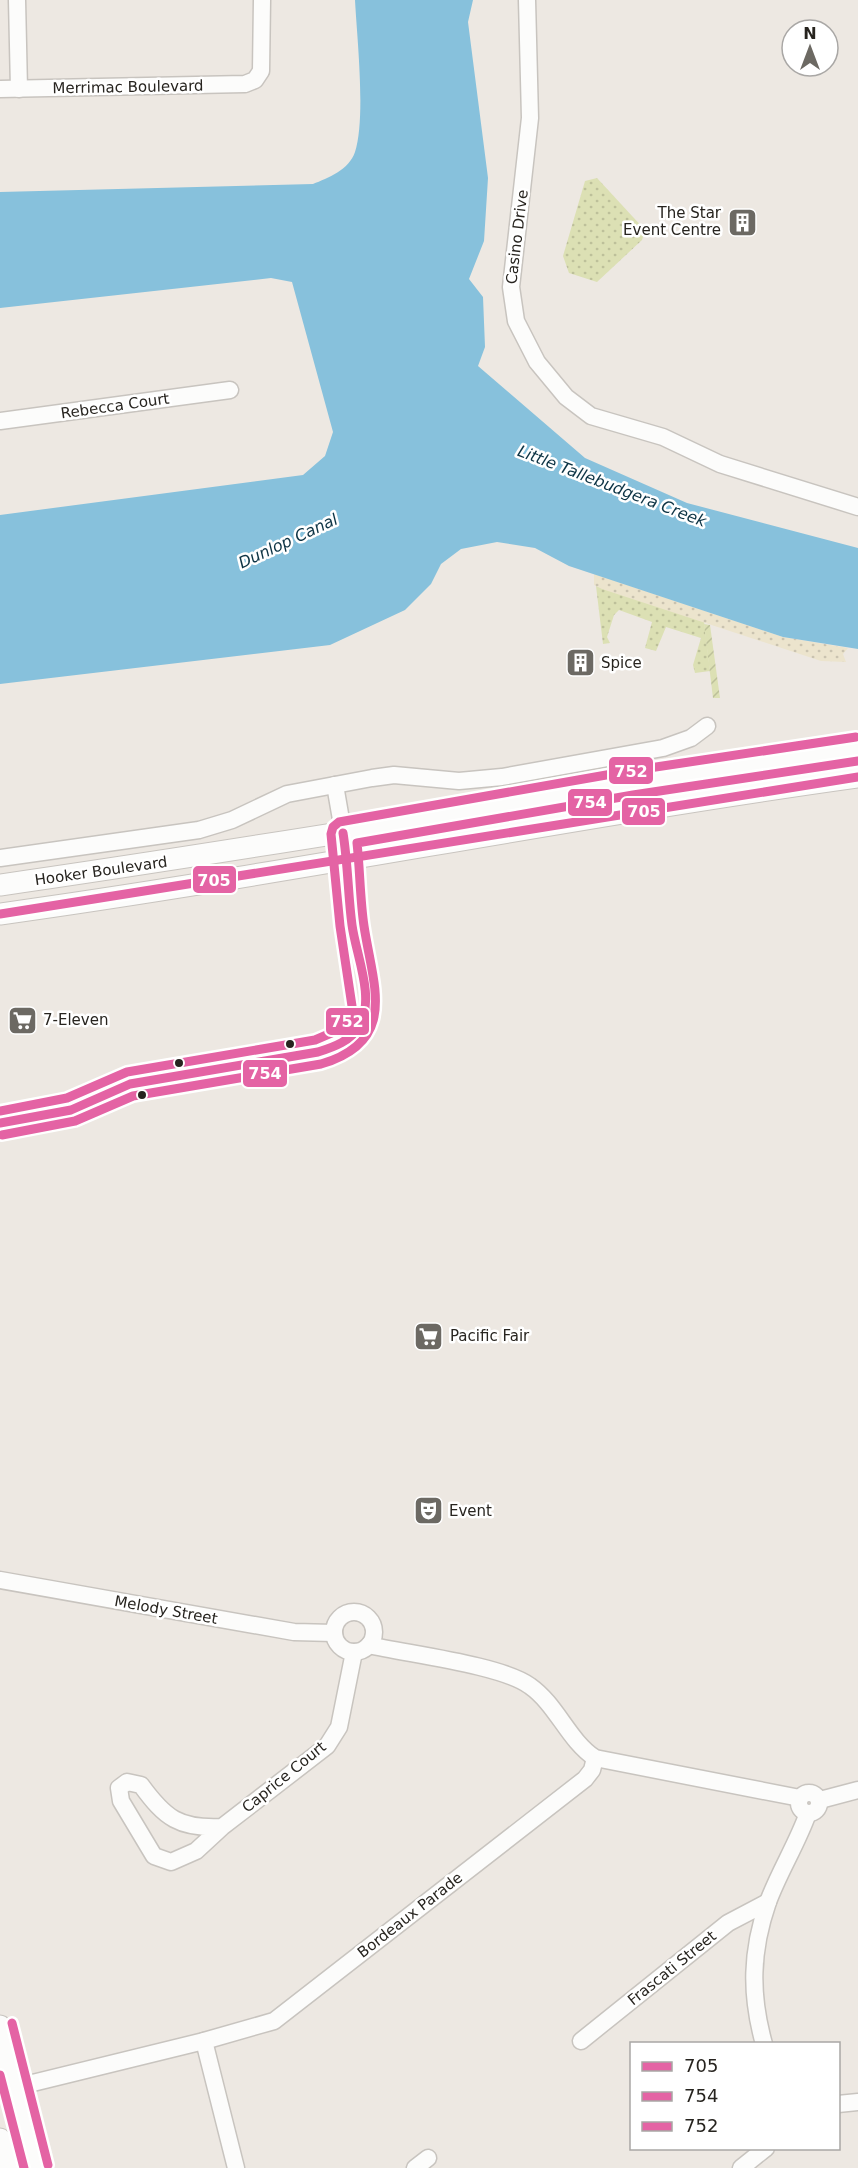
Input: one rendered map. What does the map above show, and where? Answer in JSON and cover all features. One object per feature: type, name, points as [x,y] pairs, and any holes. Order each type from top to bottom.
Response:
[{"type":"main road","name":"Hooker Boulevard","points":[[0,885],[343,833],[631,783],[858,749]]},
{"type":"main road","name":"Hooker Boulevard","points":[[0,914],[858,777]]},
{"type":"main road","points":[[0,2026],[8,2089],[36,2168]]},
{"type":"main road","points":[[0,2139],[7,2168]]},
{"type":"street","points":[[17,0],[19,88]]},
{"type":"street","name":"Merrimac Boulevard","points":[[0,89],[234,86],[255,80],[261,71],[263,61],[262,0]]},
{"type":"street","name":"Casino Drive","points":[[527,0],[530,118],[511,287],[516,321],[537,362],[566,397],[591,416],[663,437],[720,464],[858,507]]},
{"type":"street","name":"Rebecca Court","points":[[0,421],[230,390]]},
{"type":"street","name":"Hooker Boulevard","points":[[0,858],[199,830],[232,820],[287,794],[394,775],[459,781],[502,777],[663,748],[691,738],[707,726]]},
{"type":"street","points":[[335,785],[348,860]]},
{"type":"street","name":"Melody Street","points":[[0,1580],[284,1630],[334,1633]]},
{"type":"street","points":[[361,1648],[373,1628],[362,1614],[344,1614],[336,1622],[334,1633],[338,1644],[509,1675],[531,1686],[583,1750],[595,1758],[800,1798],[808,1792],[820,1800]]},
{"type":"street","name":"Caprice Court","points":[[222,1827],[204,1828],[179,1822],[160,1811],[141,1785],[127,1782],[120,1788],[121,1801],[154,1856],[171,1862],[196,1851],[222,1827],[327,1746],[339,1727],[361,1648]]},
{"type":"street","name":"Bordeaux Parade","points":[[8,2089],[204,2041],[274,2021],[585,1779],[592,1770],[595,1758]]},
{"type":"street","points":[[820,1800],[858,1790]]},
{"type":"street","points":[[800,1798],[800,1808],[808,1813]]},
{"type":"street","points":[[764,2042],[753,1996],[756,1951],[768,1902],[808,1813],[817,1810],[820,1800]]},
{"type":"street","name":"Frascati Street","points":[[581,2041],[728,1923],[768,1902]]},
{"type":"street","points":[[204,2041],[236,2168]]},
{"type":"street","points":[[840,2104],[858,2102]]},
{"type":"street","points":[[741,2168],[764,2150]]},
{"type":"green space","points":[[597,178],[645,230],[642,240],[597,282],[569,273],[563,256],[585,181]]},
{"type":"green space","points":[[596,586],[704,621],[710,671],[695,673],[693,665],[701,638],[666,627],[656,651],[645,648],[652,622],[619,610],[614,615],[607,637],[610,643],[603,644]]},
{"type":"green space","points":[[704,624],[710,625],[720,698],[713,698]]},
{"type":"sand","points":[[594,574],[783,637],[848,648],[843,654],[846,662],[821,661],[602,589],[594,585]]},
{"type":"water","points":[[355,0],[473,0],[468,22],[488,178],[484,241],[469,279],[483,297],[485,347],[478,366],[585,458],[687,503],[858,548],[858,649],[783,637],[569,566],[535,548],[497,542],[461,549],[441,564],[431,584],[405,610],[330,645],[0,684],[0,515],[303,475],[325,456],[333,432],[292,282],[271,278],[0,308],[0,192],[313,184],[331,176],[348,164],[355,152],[358,137],[360,78]]},
{"type":"transit line","name":"752","points":[[0,1111],[67,1098],[127,1072],[315,1040],[343,1028],[349,1019],[352,1006],[340,926],[331,834],[333,827],[339,822],[629,771],[856,737]]},
{"type":"transit line","name":"754","points":[[2,1135],[75,1121],[133,1096],[321,1064],[346,1054],[362,1041],[371,1026],[375,1009],[375,990],[363,916],[357,843],[633,795],[858,761]]},
{"type":"transit line","name":"705","points":[[0,914],[858,777]]},
{"type":"transit line","name":"705","points":[[0,1123],[71,1110],[130,1084],[318,1052],[352,1035],[360,1025],[366,1002],[352,925],[343,833]]},
{"type":"transit line","name":"752","points":[[12,2023],[48,2165]]},
{"type":"transit line","name":"754","points":[[0,2075],[24,2168]]},
{"type":"place","name":"The Star Event Centre","points":[[742,222]]},
{"type":"place","name":"Spice","points":[[580,663]]},
{"type":"place","name":"7-Eleven","points":[[22,1020]]},
{"type":"place","name":"Pacific Fair","points":[[429,1336]]},
{"type":"place","name":"Event","points":[[428,1511]]},
{"type":"water label","name":"Little Tallebudgera Creek","points":[[612,486]]},
{"type":"water label","name":"Dunlop Canal","points":[[288,541]]}]
